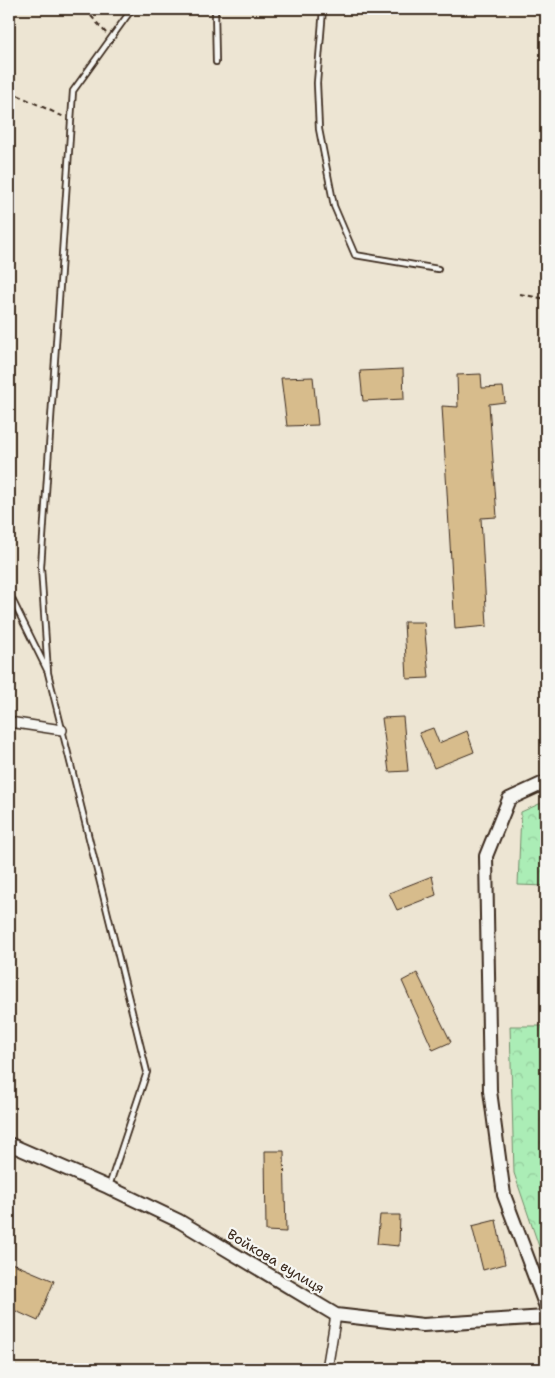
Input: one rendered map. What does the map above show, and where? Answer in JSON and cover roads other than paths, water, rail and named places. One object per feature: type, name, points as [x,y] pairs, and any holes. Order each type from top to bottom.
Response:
[{"type":"street","points":[[9,722],[62,730]]},
{"type":"street","points":[[546,782],[509,799],[486,856],[490,1091],[504,1195],[546,1307]]},
{"type":"street","name":"Войкова вулиця","points":[[9,1144],[108,1187],[179,1221],[336,1315],[423,1325],[546,1318]]},
{"type":"street","points":[[327,1369],[336,1315]]},
{"type":"lane","points":[[108,1187],[147,1072],[48,673],[41,567],[72,91],[132,9]]},
{"type":"lane","points":[[215,9],[216,62]]},
{"type":"lane","points":[[322,9],[317,83],[319,129],[334,206],[355,255],[438,269]]},
{"type":"lane","points":[[9,593],[48,673]]}]
